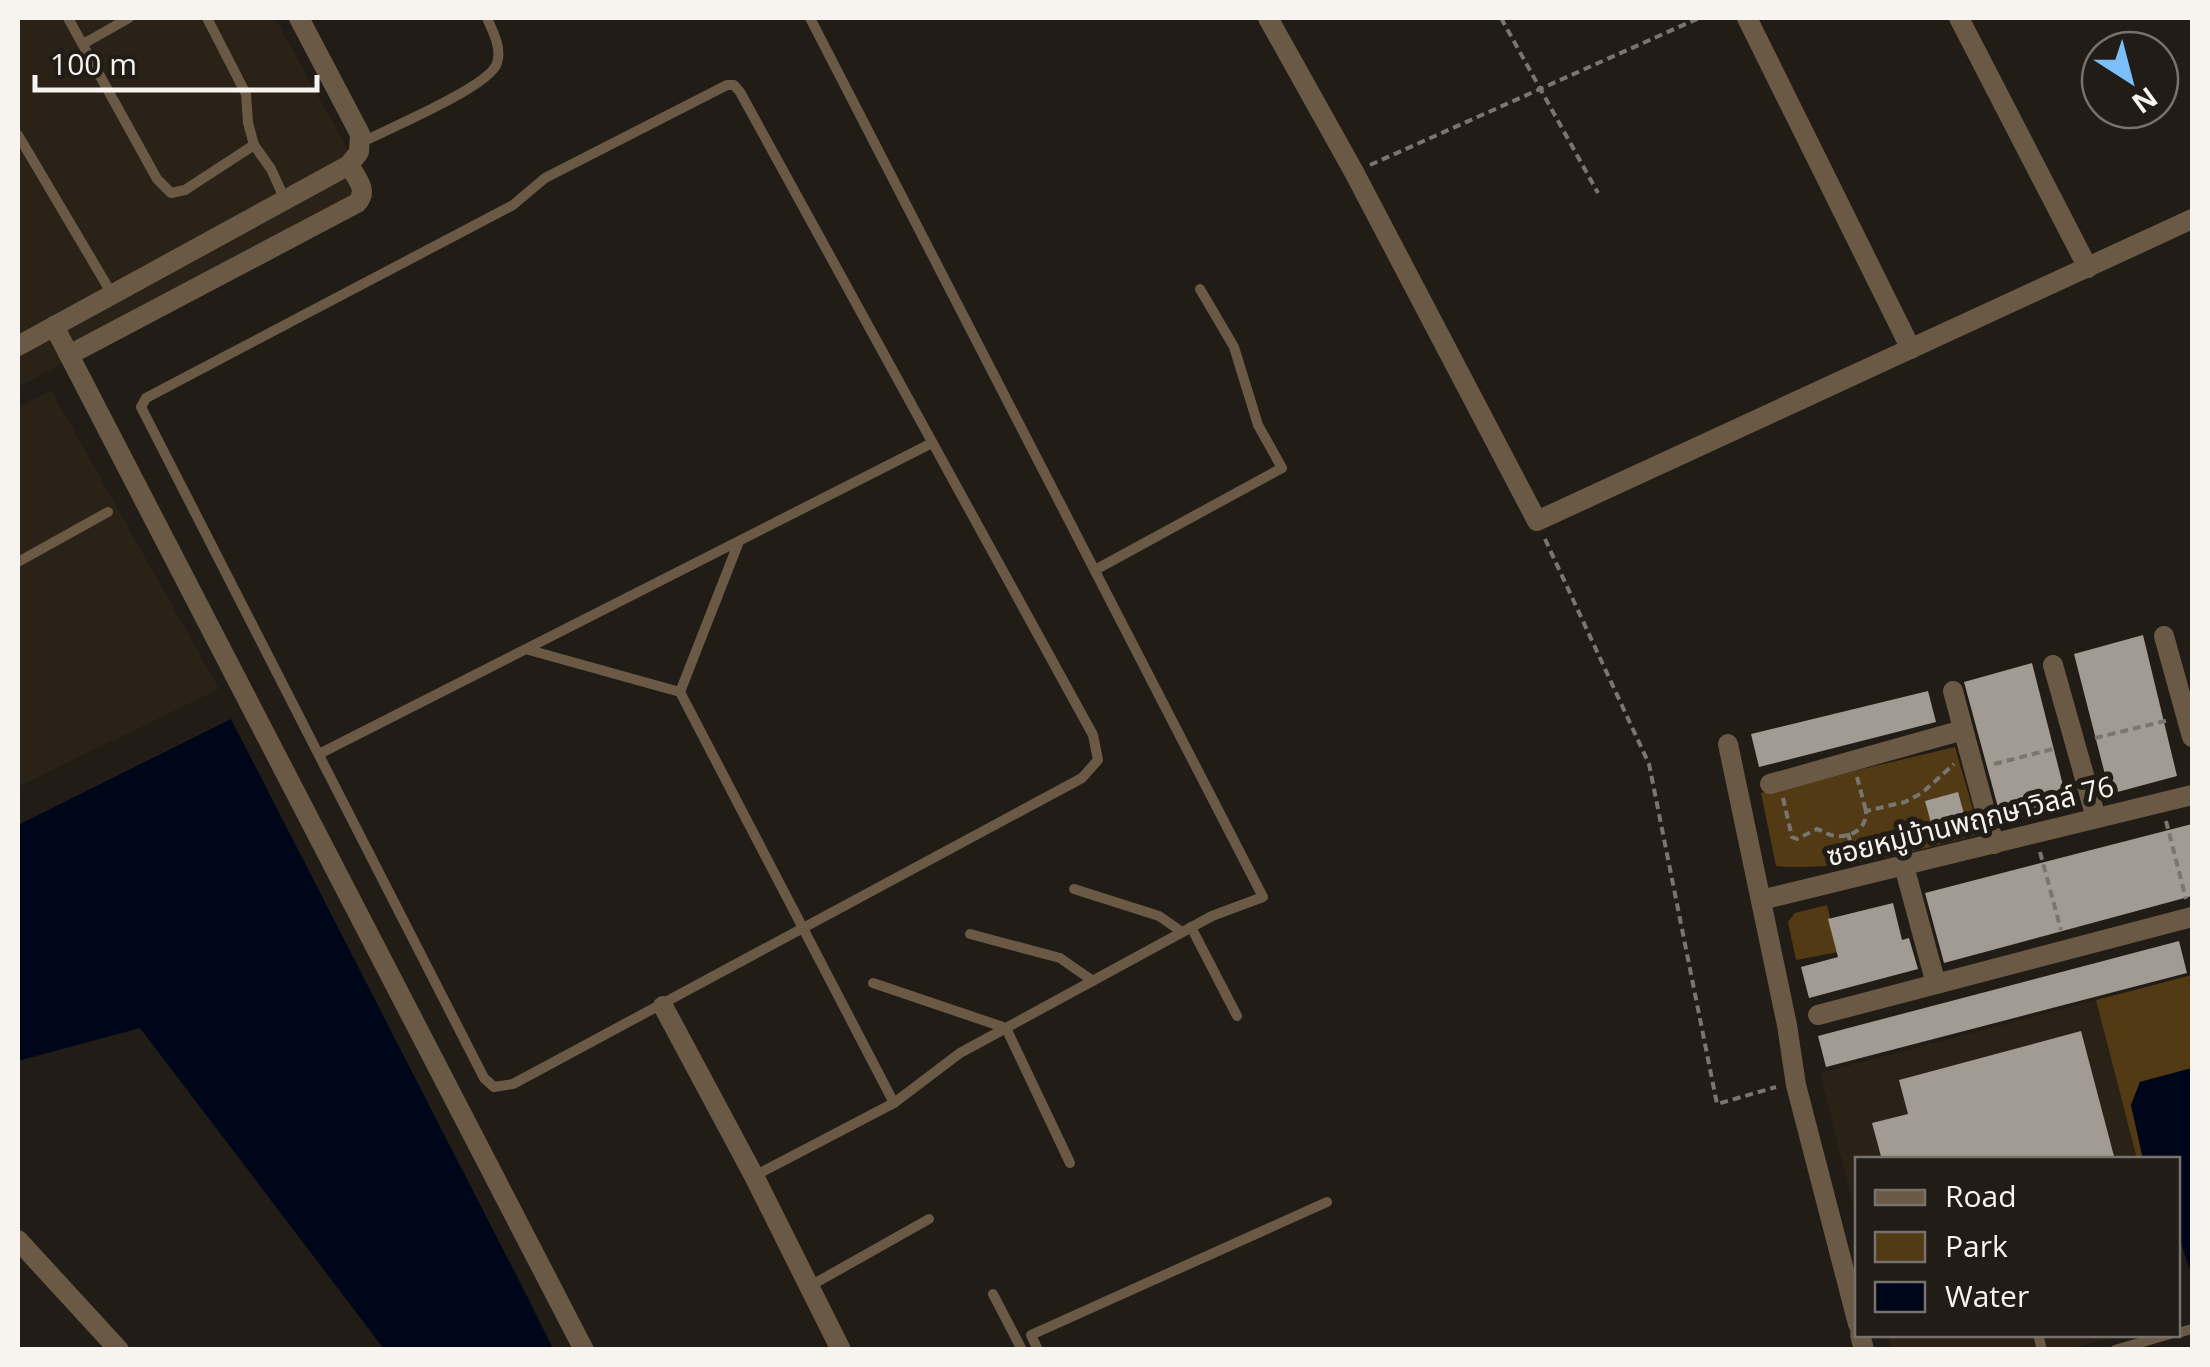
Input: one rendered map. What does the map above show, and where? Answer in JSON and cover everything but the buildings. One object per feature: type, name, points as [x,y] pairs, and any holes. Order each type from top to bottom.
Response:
[{"type":"street","points":[[18,346],[349,165],[359,152],[360,134],[299,18]]},
{"type":"street","points":[[1268,18],[1354,172],[1537,522],[2192,220]]},
{"type":"street","points":[[1748,18],[1911,349]]},
{"type":"street","points":[[1959,18],[2088,268]]},
{"type":"street","points":[[69,356],[357,204],[363,189],[349,165]]},
{"type":"street","points":[[54,326],[584,1350]]},
{"type":"street","points":[[2164,636],[2192,737]]},
{"type":"street","points":[[2053,665],[2096,818]]},
{"type":"street","points":[[1953,692],[1994,844]]},
{"type":"street","points":[[1774,783],[1963,730]]},
{"type":"street","points":[[1728,744],[1788,1025],[1796,1085],[1850,1267],[1855,1303]]},
{"type":"street","name":"ซอยหมู่บ้านพฤกษาวิลล์ 76","points":[[1761,900],[2192,794]]},
{"type":"street","points":[[1904,866],[1936,984]]},
{"type":"street","points":[[1818,1015],[2192,918]]},
{"type":"street","points":[[663,1006],[841,1350]]},
{"type":"street","points":[[18,1240],[119,1350]]},
{"type":"lane","points":[[68,18],[157,179],[171,193],[186,190],[254,145]]},
{"type":"lane","points":[[83,44],[129,18]]},
{"type":"lane","points":[[207,18],[246,94],[254,145],[286,202]]},
{"type":"lane","points":[[359,144],[493,74],[499,59],[487,18]]},
{"type":"lane","points":[[754,1176],[894,1104],[960,1052],[1187,930],[1263,897],[810,18]]},
{"type":"lane","points":[[727,85],[734,85],[932,444],[1093,734],[1098,760],[1082,778],[805,930],[513,1084],[494,1086],[484,1078],[144,416],[142,402],[513,205],[545,178],[727,85]]},
{"type":"lane","points":[[18,135],[113,295]]},
{"type":"lane","points":[[1094,570],[1282,468],[1258,425],[1234,347],[1200,289]]},
{"type":"lane","points":[[319,754],[932,444]]},
{"type":"lane","points":[[18,562],[108,512]]},
{"type":"lane","points":[[680,692],[738,543]]},
{"type":"lane","points":[[529,650],[680,692],[894,1104]]},
{"type":"lane","points":[[1074,889],[1159,916],[1187,930],[1237,1016]]},
{"type":"lane","points":[[970,934],[1060,958],[1092,981]]},
{"type":"lane","points":[[872,983],[1006,1028],[1070,1163]]},
{"type":"lane","points":[[1038,1350],[1031,1335],[1327,1202]]},
{"type":"lane","points":[[810,1286],[930,1219]]},
{"type":"lane","points":[[993,1294],[1022,1350]]},
{"type":"lane","points":[[2115,1350],[2163,1337]]},
{"type":"path","points":[[1502,18],[1598,193]]},
{"type":"path","points":[[1354,172],[1698,18]]},
{"type":"path","points":[[1537,522],[1649,764],[1717,1104],[1796,1085]]},
{"type":"path","points":[[1866,811],[1906,802],[1922,793],[1969,752]]},
{"type":"path","points":[[1774,783],[1792,836],[1797,839],[1818,830],[1833,836],[1861,830],[1867,822],[1866,811],[1853,761]]},
{"type":"path","points":[[2161,802],[2192,918]]},
{"type":"path","points":[[1848,833],[1860,877]]},
{"type":"path","points":[[2036,833],[2066,950]]},
{"type":"shaded area","points":[[18,18],[275,18],[374,197],[18,387]]},
{"type":"shaded area","points":[[51,390],[219,689],[18,787],[18,408]]},
{"type":"shaded area","points":[[2096,1000],[2136,1157],[1855,1157],[1855,1212],[1820,1073]]},
{"type":"shaded area","points":[[1888,1337],[2113,1337],[2066,1350],[1891,1349]]},
{"type":"green space","points":[[1955,747],[1980,834],[1853,863],[1776,866],[1761,793]]},
{"type":"green space","points":[[1827,905],[1838,952],[1796,960],[1788,922],[1795,913]]},
{"type":"green space","points":[[2192,975],[2192,1068],[2140,1082],[2131,1105],[2143,1157],[2136,1157],[2096,1000]]},
{"type":"water","points":[[231,719],[553,1349],[384,1349],[140,1028],[18,1061],[18,825]]},
{"type":"water","points":[[2192,1068],[2192,1276],[2180,1240],[2180,1157],[2143,1157],[2131,1105],[2140,1082]]}]
